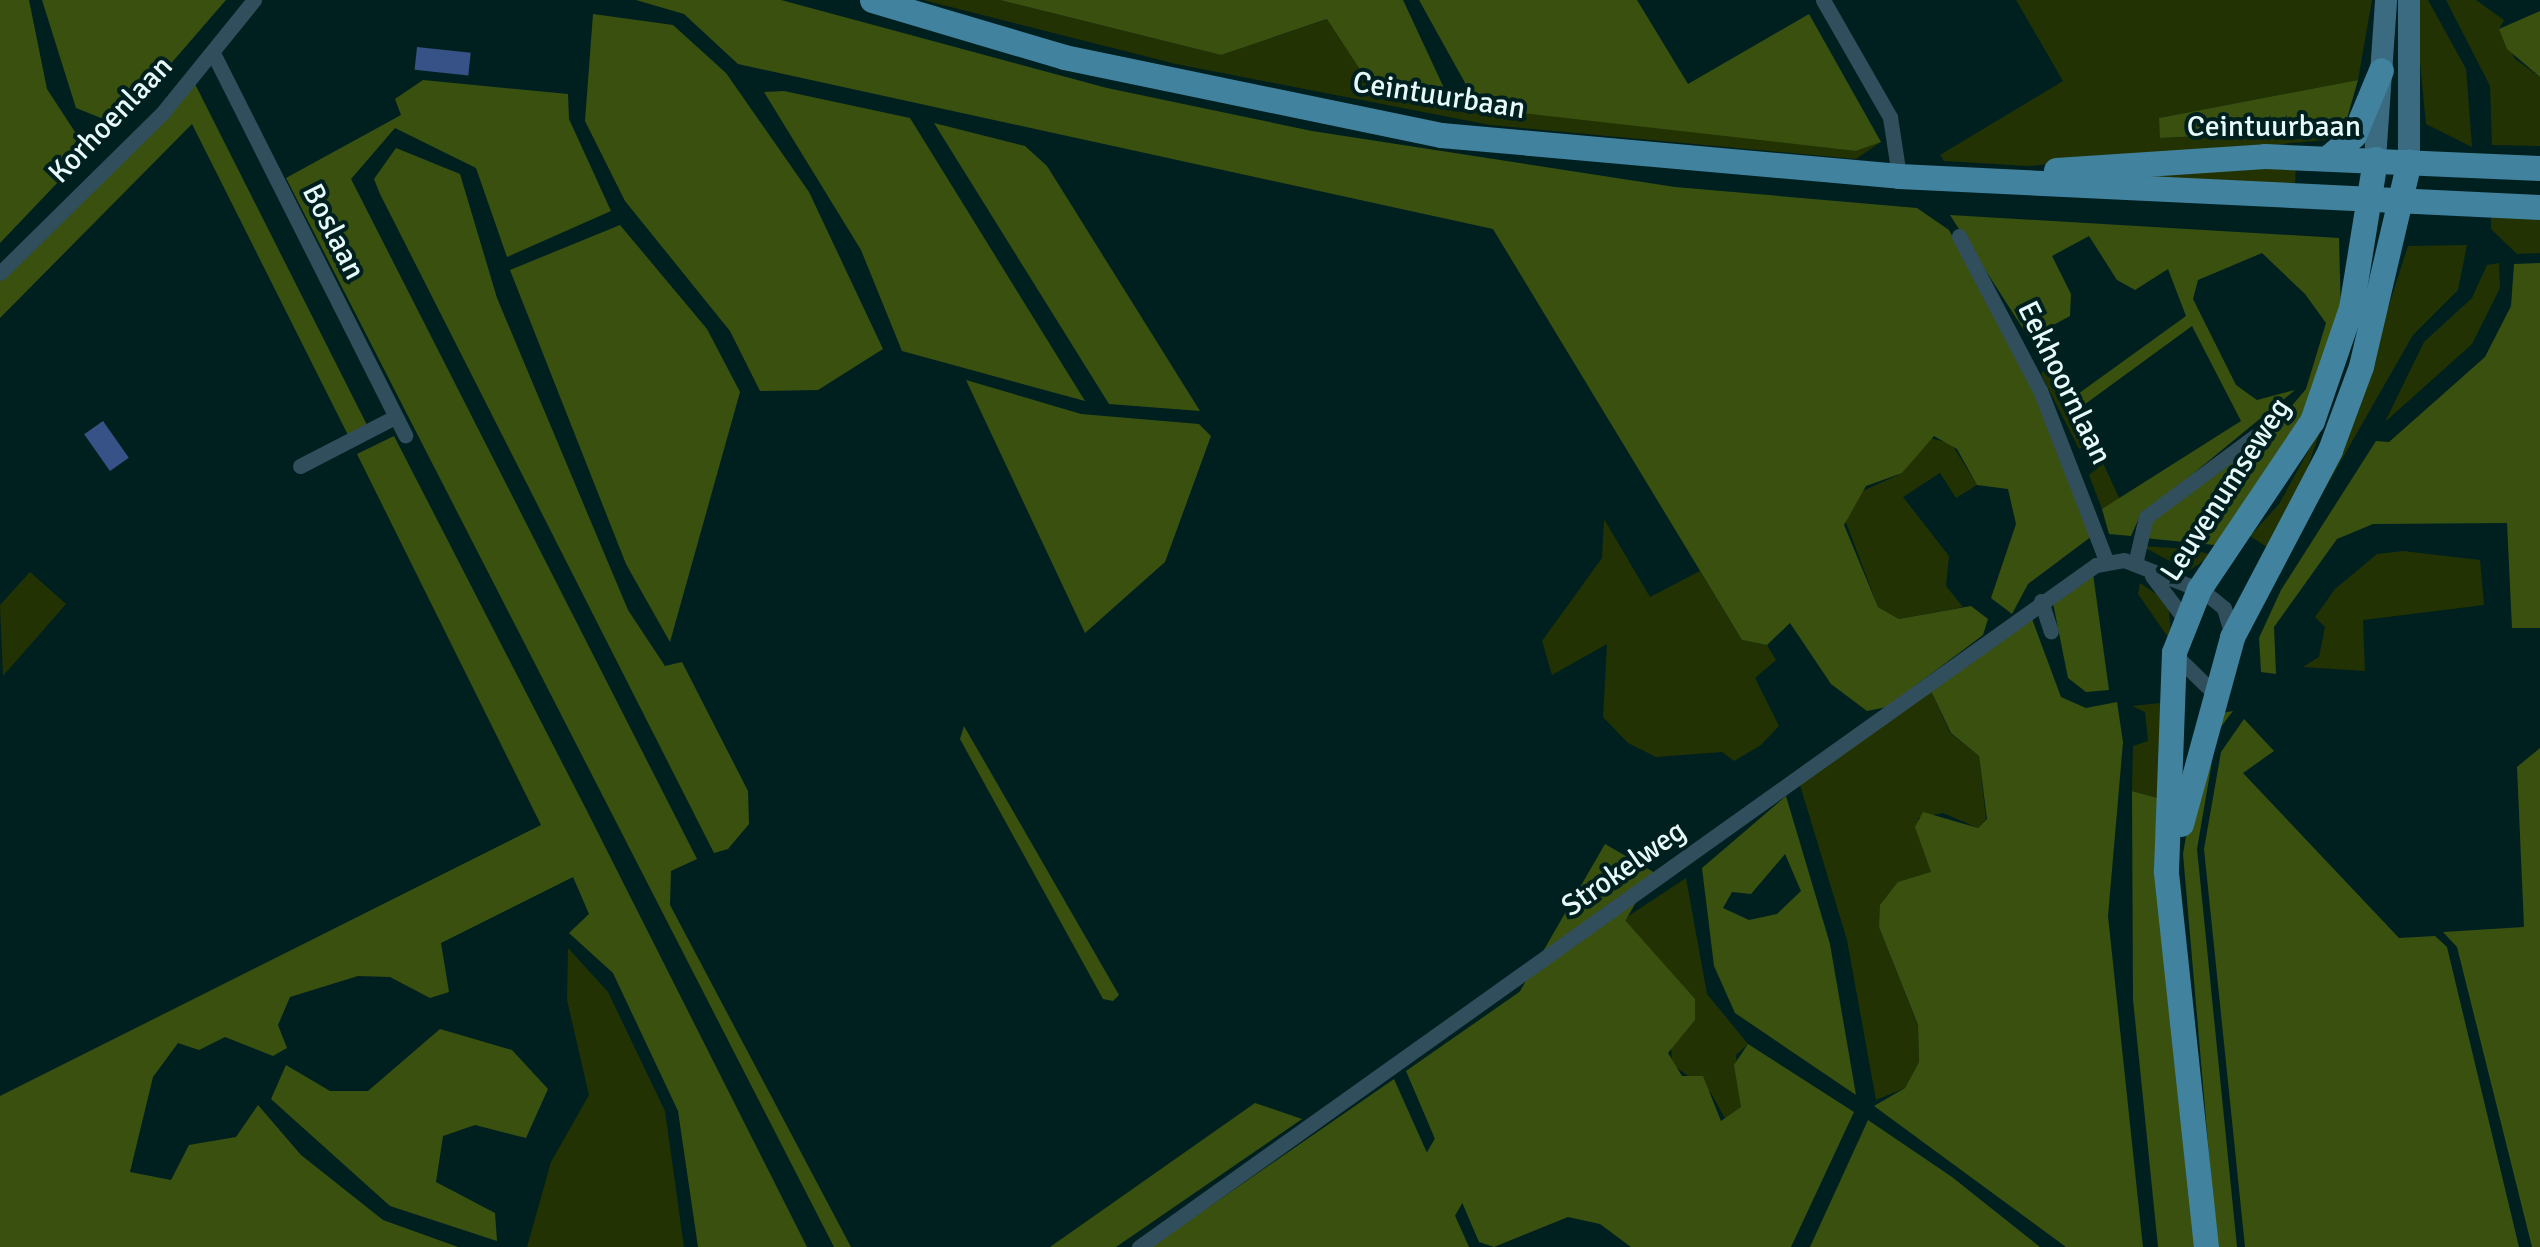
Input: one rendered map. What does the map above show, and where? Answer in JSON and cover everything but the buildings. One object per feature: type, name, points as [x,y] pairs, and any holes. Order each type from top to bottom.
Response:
[{"type":"main road","name":"Ceintuurbaan","points":[[872,0],[1064,57],[1441,135],[1899,176],[2008,177],[2366,202],[2540,207]]},
{"type":"main road","points":[[2376,159],[2386,0]]},
{"type":"main road","points":[[2408,0],[2409,162]]},
{"type":"main road","points":[[2327,158],[2354,135],[2381,70]]},
{"type":"main road","name":"Ceintuurbaan","points":[[2008,177],[2126,162],[2327,158],[2540,168]]},
{"type":"main road","name":"Leuvenumseweg","points":[[2206,1247],[2170,921],[2174,652],[2183,617],[2199,589],[2312,421],[2350,308],[2376,159]]},
{"type":"main road","name":"Leuvenumseweg","points":[[2170,921],[2186,794],[2214,692],[2232,637],[2330,450],[2402,204],[2409,162]]},
{"type":"street","name":"Korhoenlaan","points":[[0,273],[213,53],[254,0]]},
{"type":"street","points":[[1823,0],[1890,117],[1899,176]]},
{"type":"street","name":"Boslaan","points":[[213,53],[405,435]]},
{"type":"street","name":"Eekhoornlaan","points":[[1959,236],[2040,390],[2106,560]]},
{"type":"street","points":[[300,466],[396,418]]},
{"type":"street","name":"Leuvenumseweg","points":[[2140,567],[2146,518],[2255,436]]},
{"type":"street","points":[[2106,560],[2140,567],[2199,589],[2224,608],[2232,637]]},
{"type":"street","name":"Strokelweg","points":[[1139,1247],[2040,601],[2106,560]]},
{"type":"street","points":[[2140,567],[2183,617]]},
{"type":"street","points":[[2040,601],[2050,631]]},
{"type":"street","points":[[2174,652],[2190,680],[2214,692]]},
{"type":"green space","points":[[0,0],[29,0],[47,89],[75,132],[101,137],[0,243]]},
{"type":"green space","points":[[42,0],[226,0],[128,113],[101,118],[76,108]]},
{"type":"green space","points":[[636,0],[781,0],[1107,88],[1312,131],[1675,187],[1917,208],[1949,230],[2037,398],[2092,536],[2028,584],[2012,614],[1991,598],[2016,524],[2008,489],[1977,485],[1957,449],[1934,436],[1902,473],[1866,486],[1844,525],[1878,607],[1899,619],[1971,606],[1988,619],[1983,635],[1887,707],[1867,711],[1831,684],[1790,623],[1767,645],[1742,640],[1493,229],[738,64],[684,14]]},
{"type":"green space","points":[[923,0],[1000,0],[1221,55],[1328,19],[1372,88],[1856,151],[1881,142],[1856,159],[1490,125],[1176,64]]},
{"type":"green space","points":[[1000,0],[1403,0],[1450,101],[1372,88],[1327,19],[1221,55]]},
{"type":"green space","points":[[1419,0],[1637,0],[1688,84],[1809,14],[1881,142],[1856,151],[1479,108]]},
{"type":"green space","points":[[2016,0],[2372,0],[2358,80],[2159,118],[2161,138],[2344,129],[2327,140],[2028,166],[1944,161],[1940,155],[2063,81]]},
{"type":"green space","points":[[2414,0],[2428,0],[2466,69],[2472,147],[2426,124]]},
{"type":"green space","points":[[2446,0],[2476,0],[2504,20],[2499,29],[2515,59],[2540,77],[2540,146],[2492,145],[2490,86]]},
{"type":"green space","points":[[2540,11],[2540,77],[2507,49],[2499,29]]},
{"type":"green space","points":[[593,14],[673,25],[726,73],[809,192],[883,349],[818,390],[760,391],[730,331],[625,201],[585,121]]},
{"type":"green space","points":[[423,80],[568,94],[569,119],[611,211],[507,257],[476,168],[395,128],[351,179],[697,859],[671,871],[670,905],[851,1247],[834,1247],[286,178],[401,115],[395,99]]},
{"type":"green space","points":[[2358,80],[2344,129],[2160,138],[2159,118]]},
{"type":"green space","points":[[195,84],[367,425],[348,435],[192,124],[0,318],[0,280]]},
{"type":"green space","points":[[784,91],[910,118],[1085,401],[902,351],[861,250],[764,92]]},
{"type":"green space","points":[[934,123],[1025,146],[1047,166],[1200,411],[1109,404]]},
{"type":"green space","points":[[396,148],[460,174],[497,298],[628,610],[665,666],[682,662],[748,791],[749,824],[728,849],[714,853],[380,194],[374,179]]},
{"type":"green space","points":[[2296,161],[2295,185],[2123,180],[2123,168]]},
{"type":"green space","points":[[1950,215],[2339,238],[2341,316],[2309,407],[2215,545],[2144,538],[2146,525],[2274,427],[2306,389],[2326,323],[2305,294],[2262,253],[2198,280],[2193,299],[2236,385],[2257,400],[2295,390],[2139,518],[2131,536],[2109,534],[2102,509],[2241,421],[2192,326],[2077,410],[2071,399],[2186,316],[2168,269],[2135,290],[2117,280],[2089,236],[2052,256],[2071,294],[2070,316],[2029,338]]},
{"type":"green space","points":[[2491,215],[2540,216],[2540,253],[2517,254],[2491,229]]},
{"type":"green space","points":[[620,225],[707,329],[740,392],[670,642],[626,564],[510,270]]},
{"type":"green space","points":[[2467,245],[2458,290],[2413,335],[2274,578],[2347,434],[2408,246]]},
{"type":"green space","points":[[2499,263],[2500,288],[2472,344],[2385,422],[2424,342],[2472,298],[2487,265]]},
{"type":"green space","points":[[2540,263],[2540,628],[2512,628],[2507,523],[2373,524],[2337,539],[2274,627],[2276,674],[2261,672],[2259,638],[2281,590],[2376,441],[2389,442],[2485,357],[2511,306],[2514,264]]},
{"type":"green space","points":[[2052,360],[2092,443],[2079,449],[2041,374]]},
{"type":"green space","points":[[966,380],[1081,414],[1199,424],[1211,436],[1165,562],[1085,633]]},
{"type":"green space","points":[[2321,428],[2305,476],[2268,548],[2250,536],[2279,504]]},
{"type":"green space","points":[[394,436],[807,1247],[698,1247],[678,1111],[613,973],[569,933],[589,914],[573,877],[441,943],[449,992],[430,998],[390,977],[358,976],[290,997],[278,1025],[287,1048],[273,1056],[225,1037],[199,1050],[178,1043],[153,1077],[130,1172],[171,1180],[189,1145],[236,1137],[258,1105],[301,1155],[383,1220],[458,1247],[0,1247],[0,1096],[541,825],[357,454]]},
{"type":"green space","points":[[1929,438],[1951,443],[1977,485],[1956,498],[1940,473],[1903,497],[1949,556],[1946,586],[1963,607],[1899,619],[1878,607],[1844,517],[1854,495],[1902,473]]},
{"type":"green space","points":[[2103,463],[2120,500],[2102,509],[2089,475]]},
{"type":"green space","points":[[1604,519],[1650,597],[1700,571],[1742,640],[1767,645],[1776,660],[1755,678],[1779,726],[1761,745],[1734,761],[1722,752],[1656,757],[1628,743],[1603,717],[1607,644],[1552,675],[1542,641],[1602,558]]},
{"type":"green space","points":[[2142,546],[2189,549],[2213,555],[2188,571]]},
{"type":"green space","points":[[2403,551],[2480,560],[2484,605],[2363,620],[2365,671],[2303,667],[2319,657],[2325,627],[2315,617],[2335,589],[2377,554]]},
{"type":"green space","points":[[30,572],[66,604],[3,676],[0,605]]},
{"type":"green space","points":[[2093,574],[2109,690],[2086,692],[2068,678],[2053,603]]},
{"type":"green space","points":[[2140,583],[2168,602],[2172,643],[2138,594]]},
{"type":"green space","points":[[2032,619],[2061,697],[2086,708],[2117,702],[2123,742],[2108,916],[2143,1247],[2066,1247],[1874,1106],[1905,1088],[1919,1062],[1918,1025],[1879,927],[1880,905],[1898,882],[1931,872],[1915,827],[1923,812],[1978,828],[1987,819],[1979,756],[1951,733],[1931,691]]},
{"type":"green space","points":[[1931,691],[1950,733],[1979,756],[1986,819],[1978,828],[1943,813],[1918,818],[1931,872],[1879,927],[1918,1026],[1919,1062],[1905,1088],[1876,1100],[1847,940],[1800,785]]},
{"type":"green space","points":[[2160,703],[2161,799],[2132,791],[2133,746],[2148,741],[2145,712],[2132,706]]},
{"type":"green space","points":[[2233,711],[2217,732],[2197,849],[2237,1247],[2217,1247],[2183,854],[2197,772],[2222,713]]},
{"type":"green space","points":[[2244,719],[2274,751],[2243,773],[2399,938],[2435,936],[2447,947],[2519,1247],[2245,1247],[2204,849],[2221,752]]},
{"type":"green space","points":[[964,726],[1119,995],[1113,1001],[1103,999],[960,739]]},
{"type":"green space","points":[[2540,748],[2540,1247],[2532,1247],[2457,947],[2443,932],[2524,927],[2517,767]]},
{"type":"green space","points":[[2132,791],[2161,799],[2196,1247],[2158,1247],[2133,999]]},
{"type":"green space","points":[[1786,796],[1830,944],[1856,1095],[1735,1013],[1714,966],[1702,868]],"holes":[[[1785,854],[1801,891],[1777,914],[1749,920],[1723,908],[1732,892],[1751,894]]]},
{"type":"green space","points":[[1605,844],[1653,872],[1449,1225],[1401,1197]]},
{"type":"green space","points":[[1686,878],[1707,994],[1748,1044],[1736,1055],[1741,1107],[1727,1122],[1711,1093],[1672,1064],[1671,1044],[1695,1020],[1624,919]]},
{"type":"green space","points":[[1624,919],[1695,999],[1695,1020],[1668,1053],[1682,1076],[1703,1076],[1721,1121],[1741,1107],[1734,1065],[1748,1044],[1854,1112],[1791,1247],[1631,1247],[1600,1224],[1568,1217],[1494,1247],[1479,1242],[1406,1071]]},
{"type":"green space","points":[[568,948],[608,992],[665,1111],[684,1247],[527,1247],[551,1162],[589,1095],[567,1000]]},
{"type":"green space","points":[[440,1029],[512,1050],[548,1089],[526,1138],[475,1125],[443,1136],[436,1182],[495,1213],[497,1241],[390,1206],[271,1099],[286,1065],[330,1091],[368,1091]]},
{"type":"green space","points":[[1394,1079],[1469,1247],[1151,1247]]},
{"type":"green space","points":[[1255,1103],[1302,1119],[1116,1247],[1050,1247]]},
{"type":"green space","points":[[1868,1120],[1952,1177],[2040,1247],[1810,1247]]},
{"type":"water","points":[[417,47],[471,53],[468,76],[415,70]]},
{"type":"water","points":[[103,421],[129,458],[110,471],[84,434]]}]
